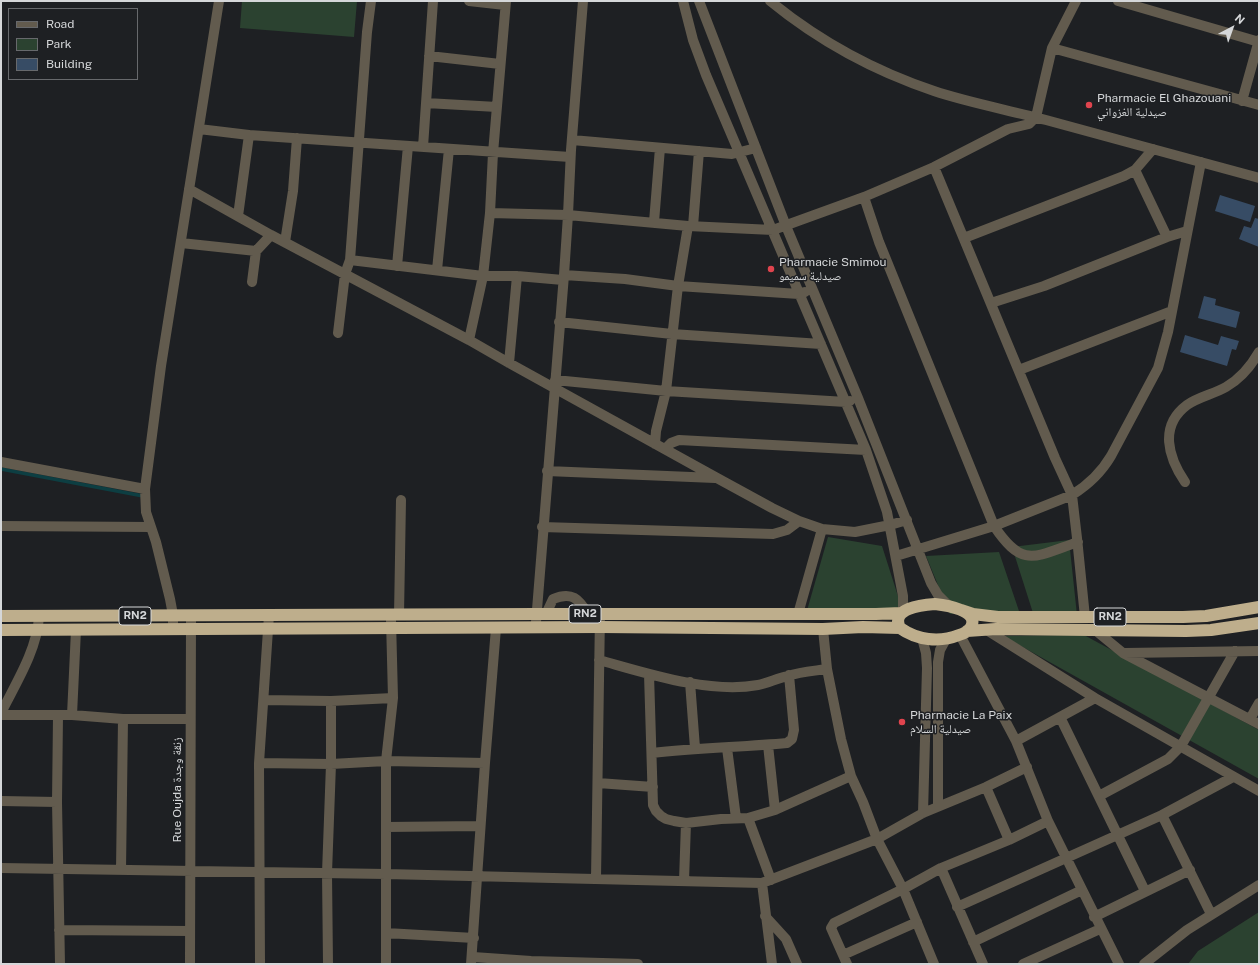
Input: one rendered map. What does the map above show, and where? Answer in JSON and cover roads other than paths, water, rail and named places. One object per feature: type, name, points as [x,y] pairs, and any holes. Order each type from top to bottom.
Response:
[{"type":"highway","name":"RN2","points":[[1,616],[876,614],[902,612],[928,604],[948,605],[979,615],[998,617],[1085,617],[1206,616],[1259,607]]},
{"type":"highway","points":[[961,610],[971,618],[972,623],[971,628],[964,633]]},
{"type":"highway","points":[[900,628],[898,620],[902,612]]},
{"type":"highway","name":"RN2","points":[[1,630],[600,627],[823,629],[863,627],[900,628],[910,634],[922,638],[946,639],[964,633],[985,629],[1205,630],[1259,622]]},
{"type":"street","points":[[173,629],[173,615],[170,599],[156,542],[146,512],[145,489],[161,366],[219,1]]},
{"type":"street","points":[[338,333],[345,274],[350,260],[370,1]]},
{"type":"street","points":[[423,147],[433,1]]},
{"type":"street","points":[[469,340],[483,276],[490,213],[493,153],[505,3],[470,1]]},
{"type":"street","points":[[536,628],[541,614],[542,527],[555,385],[568,215],[570,157],[583,1]]},
{"type":"street","points":[[683,1],[699,58],[866,450],[883,498],[890,525],[903,596],[902,612]]},
{"type":"street","points":[[699,1],[786,226],[858,398],[934,589],[948,605]]},
{"type":"street","points":[[770,1],[842,51],[904,80],[935,91],[1259,178]]},
{"type":"street","points":[[490,213],[568,215],[690,226],[773,230],[786,226],[864,197],[934,167],[1008,129],[1029,124],[1036,117],[1052,48],[1076,1]]},
{"type":"street","points":[[1118,1],[1259,41],[1242,101]]},
{"type":"street","points":[[1052,48],[1259,105]]},
{"type":"street","points":[[429,56],[500,64]]},
{"type":"street","points":[[426,103],[497,107]]},
{"type":"street","points":[[199,129],[249,135],[493,153],[570,157]]},
{"type":"street","points":[[238,216],[249,135]]},
{"type":"street","points":[[285,242],[297,138]]},
{"type":"street","points":[[572,140],[732,154],[756,148]]},
{"type":"street","points":[[397,266],[408,146]]},
{"type":"street","points":[[654,222],[660,148]]},
{"type":"street","points":[[437,270],[449,149]]},
{"type":"street","points":[[964,238],[1104,185],[1135,170],[1153,149]]},
{"type":"street","points":[[655,444],[656,430],[666,391],[678,286],[690,226],[699,151]]},
{"type":"street","points":[[896,556],[994,526],[1072,496],[1094,478],[1105,466],[1112,456],[1158,368],[1168,332],[1201,162]]},
{"type":"street","points":[[934,167],[1072,496],[1085,617]]},
{"type":"street","points":[[1135,170],[1166,237]]},
{"type":"street","points":[[189,189],[271,235],[469,340],[509,363],[555,385],[655,444],[772,508],[799,521],[822,528],[855,532],[907,520]]},
{"type":"street","points":[[864,197],[879,242],[994,526],[1010,547],[1023,555],[1030,556],[1046,553],[1078,542]]},
{"type":"street","points":[[991,303],[1044,286],[1166,237],[1187,231]]},
{"type":"street","points":[[252,282],[256,251],[271,235]]},
{"type":"street","points":[[181,243],[256,251]]},
{"type":"street","points":[[350,260],[483,276],[625,279],[678,286],[800,294],[813,289]]},
{"type":"street","points":[[509,363],[517,276]]},
{"type":"street","points":[[1019,370],[1172,311]]},
{"type":"street","points":[[559,322],[672,334],[821,344]]},
{"type":"street","points":[[1185,482],[1175,468],[1170,452],[1170,428],[1176,417],[1188,405],[1227,386],[1243,374],[1259,352]]},
{"type":"street","points":[[555,385],[846,402],[858,398]]},
{"type":"street","points":[[665,449],[671,443],[679,440],[866,450]]},
{"type":"street","points":[[1,462],[145,489]]},
{"type":"street","points":[[547,471],[717,478]]},
{"type":"street","points":[[386,964],[386,761],[393,698],[392,629],[395,615],[401,500]]},
{"type":"street","points":[[542,527],[774,534],[787,530],[799,521]]},
{"type":"street","points":[[1,526],[151,527]]},
{"type":"street","points":[[798,614],[822,528]]},
{"type":"street","points":[[541,614],[553,599],[568,595],[577,599],[594,614],[600,627],[596,879]]},
{"type":"street","name":"Rue Oujda زنقة وجدة","points":[[190,964],[191,615]]},
{"type":"street","points":[[260,964],[259,763],[269,615]]},
{"type":"street","points":[[39,617],[38,630],[31,652],[1,714],[72,715],[123,719],[190,719]]},
{"type":"street","points":[[496,628],[480,826],[472,960],[532,963],[638,964]]},
{"type":"street","points":[[823,629],[827,669],[846,760],[851,776],[878,839],[903,889],[934,964]]},
{"type":"street","points":[[985,629],[1094,698],[1259,791]]},
{"type":"street","points":[[72,715],[76,630]]},
{"type":"street","points":[[1095,630],[1123,653],[1254,722],[1259,703]]},
{"type":"street","points":[[964,633],[1016,741],[1048,821],[1118,964]]},
{"type":"street","points":[[922,638],[926,653],[927,668],[924,813]]},
{"type":"street","points":[[938,806],[938,662],[940,650],[946,639]]},
{"type":"street","points":[[1099,796],[1168,759],[1180,746],[1235,651]]},
{"type":"street","points":[[1123,653],[1259,651]]},
{"type":"street","points":[[599,660],[649,674],[690,682],[728,687],[758,685],[789,675],[827,669]]},
{"type":"street","points":[[649,674],[653,805],[656,811],[666,819],[686,823],[748,818],[776,810],[851,776]]},
{"type":"street","points":[[652,753],[695,748],[727,748],[787,743],[794,736],[789,675]]},
{"type":"street","points":[[690,682],[695,748]]},
{"type":"street","points":[[264,700],[331,701],[393,698]]},
{"type":"street","points":[[1016,741],[1094,698]]},
{"type":"street","points":[[328,964],[327,873],[331,764],[331,701]]},
{"type":"street","points":[[58,716],[57,802],[60,964]]},
{"type":"street","points":[[1060,717],[1145,891]]},
{"type":"street","points":[[121,870],[123,719]]},
{"type":"street","points":[[768,745],[776,810]]},
{"type":"street","points":[[727,748],[736,818]]},
{"type":"street","points":[[259,763],[331,764],[386,761],[485,763]]},
{"type":"street","points":[[1,868],[386,874],[684,881],[766,881],[878,839],[938,806],[986,787],[1027,766]]},
{"type":"street","points":[[957,907],[1162,815],[1233,777]]},
{"type":"street","points":[[598,783],[653,787]]},
{"type":"street","points":[[986,787],[1009,840]]},
{"type":"street","points":[[1,802],[57,802]]},
{"type":"street","points":[[1162,815],[1210,914]]},
{"type":"street","points":[[748,818],[766,881],[765,916],[772,964]]},
{"type":"street","points":[[917,922],[845,959],[831,928],[834,923],[903,889],[941,868],[1009,840],[1048,821]]},
{"type":"street","points":[[684,881],[686,823]]},
{"type":"street","points":[[386,827],[480,826]]},
{"type":"street","points":[[941,868],[983,964]]},
{"type":"street","points":[[1094,917],[1190,870]]},
{"type":"street","points":[[1144,964],[1186,930],[1259,885]]},
{"type":"street","points":[[973,942],[1082,890]]},
{"type":"street","points":[[765,916],[786,939],[798,964]]},
{"type":"street","points":[[1022,964],[1100,929]]},
{"type":"street","points":[[59,930],[190,931]]},
{"type":"street","points":[[386,933],[474,938]]},
{"type":"waterway","points":[[1,469],[143,496]]},
{"type":"place","name":"Pharmacie El Ghazouani صيدلية الغزواني","points":[[1089,105]]},
{"type":"place","name":"Pharmacie Smimou صيدلية سميمو","points":[[771,269]]},
{"type":"place","name":"Pharmacie La Paix صيدلية السلام","points":[[902,722]]}]
